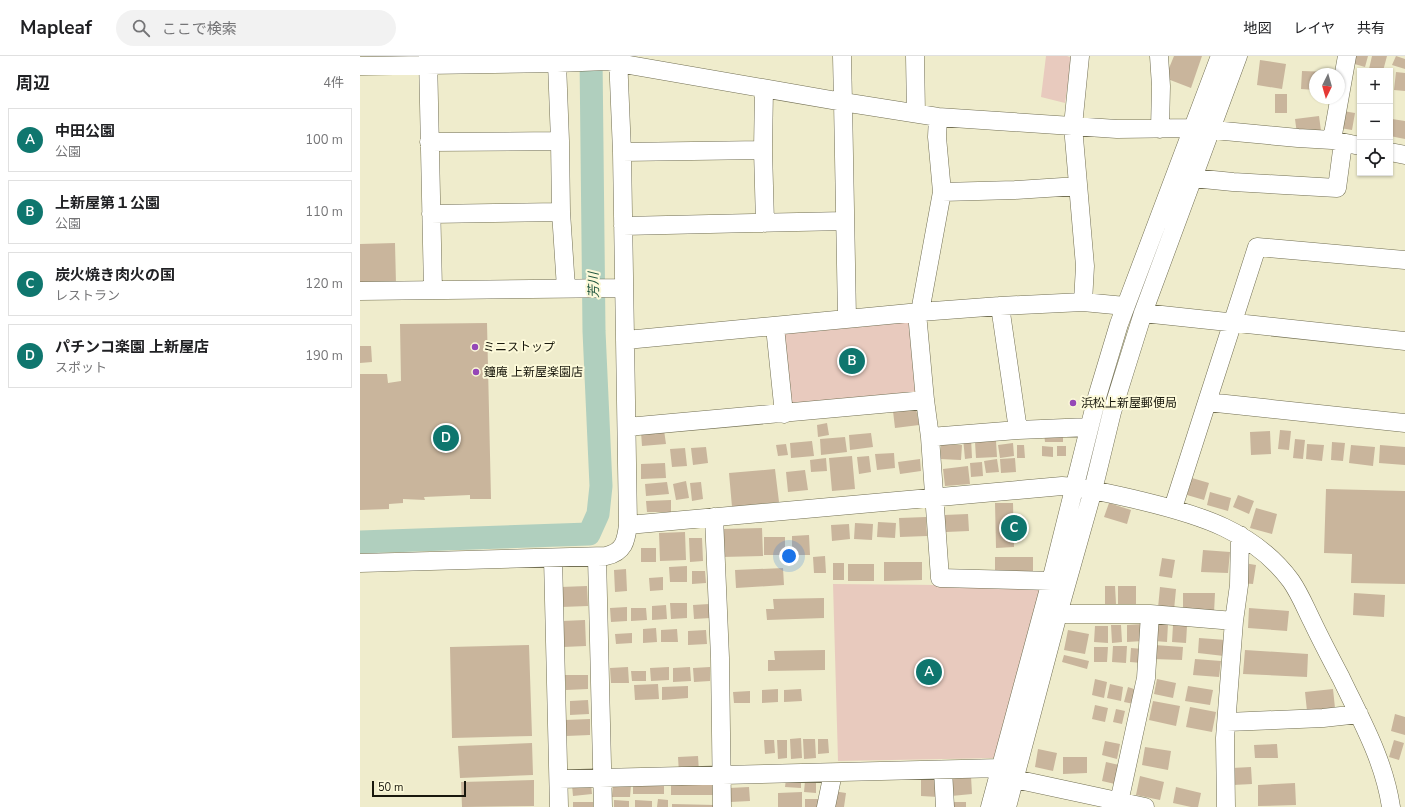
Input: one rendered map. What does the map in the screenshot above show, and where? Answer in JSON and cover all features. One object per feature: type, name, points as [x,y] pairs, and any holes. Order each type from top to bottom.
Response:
[{"type":"street","points":[[842,56],[847,318]]},
{"type":"street","points":[[915,56],[916,113]]},
{"type":"street","points":[[1080,56],[1073,126],[1085,266],[1083,302]]},
{"type":"street","points":[[1159,56],[1161,86],[1160,129]]},
{"type":"street","points":[[1007,807],[1008,774],[1051,581],[1097,396],[1125,306],[1220,56]]},
{"type":"street","points":[[990,807],[1008,774],[1058,614],[1093,490],[1112,412],[1143,313],[1238,56]]},
{"type":"street","points":[[1194,178],[1233,182],[1337,188],[1337,141],[1347,56]]},
{"type":"street","points":[[360,66],[429,61],[614,60],[764,88],[938,117],[1117,129],[1192,128],[1337,141],[1357,145]]},
{"type":"street","points":[[360,563],[597,557],[611,555],[619,551],[625,542],[628,525],[626,463],[626,340],[620,288],[623,226],[621,102],[614,60]]},
{"type":"street","points":[[429,61],[429,142],[433,290]]},
{"type":"street","points":[[562,61],[560,142],[561,212],[571,288]]},
{"type":"street","points":[[764,88],[763,150],[765,223]]},
{"type":"street","points":[[938,117],[942,192],[918,312],[935,497],[940,578],[1051,581]]},
{"type":"street","points":[[429,142],[560,142]]},
{"type":"street","points":[[622,152],[763,150]]},
{"type":"street","points":[[1393,153],[1405,155]]},
{"type":"street","points":[[942,192],[1015,190],[1078,186]]},
{"type":"street","points":[[431,214],[561,212]]},
{"type":"street","points":[[623,226],[845,221]]},
{"type":"street","points":[[1173,508],[1257,247],[1405,260]]},
{"type":"street","points":[[360,291],[620,288]]},
{"type":"street","points":[[626,340],[775,327],[847,318],[1000,306],[1083,302],[1125,306]]},
{"type":"street","points":[[1000,306],[1018,430]]},
{"type":"street","points":[[1143,313],[1405,341]]},
{"type":"street","points":[[775,327],[784,414]]},
{"type":"street","points":[[627,427],[784,414],[925,400]]},
{"type":"street","points":[[1207,402],[1405,423]]},
{"type":"street","points":[[930,437],[1018,430],[1089,427]]},
{"type":"street","points":[[628,525],[1048,486],[1075,487],[1093,490],[1173,508],[1216,523],[1240,535],[1271,559],[1290,580],[1299,593],[1368,731],[1383,771],[1391,807]]},
{"type":"street","points":[[714,518],[720,658],[722,807]]},
{"type":"street","points":[[1226,807],[1225,738],[1234,621],[1239,585],[1240,535]]},
{"type":"street","points":[[597,557],[604,807]]},
{"type":"street","points":[[553,558],[559,807]]},
{"type":"street","points":[[1058,614],[1150,614],[1234,621]]},
{"type":"street","points":[[1119,804],[1146,678],[1150,614]]},
{"type":"street","points":[[1227,722],[1323,718],[1359,714]]},
{"type":"street","points":[[559,779],[943,770],[1008,774],[1119,804],[1145,807]]},
{"type":"street","points":[[943,770],[944,807]]},
{"type":"street","points":[[826,807],[833,773]]},
{"type":"shaded area","points":[[1046,56],[1067,56],[1072,58],[1065,103],[1041,97]]},
{"type":"shaded area","points":[[912,318],[919,391],[792,405],[784,331]]},
{"type":"shaded area","points":[[833,584],[1045,586],[999,758],[838,761]]},
{"type":"building","points":[[1174,56],[1202,56],[1191,88],[1165,78]]},
{"type":"building","points":[[1353,56],[1368,56],[1365,67],[1351,63]]},
{"type":"building","points":[[1372,56],[1387,56],[1384,68],[1369,68]]},
{"type":"building","points":[[1396,56],[1405,59],[1405,69],[1392,65]]},
{"type":"building","points":[[1260,60],[1286,64],[1282,89],[1257,85]]},
{"type":"building","points":[[1302,71],[1309,71],[1309,90],[1301,89]]},
{"type":"building","points":[[1396,72],[1405,73],[1405,91],[1394,90]]},
{"type":"building","points":[[1275,94],[1287,94],[1287,113],[1275,113]]},
{"type":"building","points":[[1343,111],[1355,113],[1352,130],[1340,128]]},
{"type":"building","points":[[1319,116],[1321,131],[1297,134],[1295,119]]},
{"type":"building","points":[[1393,119],[1405,121],[1405,139],[1393,137]]},
{"type":"building","points":[[395,243],[396,284],[360,285],[360,244]]},
{"type":"building","points":[[487,323],[491,499],[470,499],[470,495],[424,497],[425,500],[403,499],[403,503],[389,504],[389,509],[360,510],[360,374],[387,374],[388,383],[401,381],[400,324]]},
{"type":"building","points":[[360,346],[371,346],[372,362],[360,363]]},
{"type":"building","points":[[916,408],[919,425],[895,428],[893,411]]},
{"type":"building","points":[[827,423],[829,435],[818,437],[817,425]]},
{"type":"building","points":[[664,430],[666,444],[642,446],[641,432]]},
{"type":"building","points":[[1280,430],[1291,431],[1289,450],[1278,449]]},
{"type":"building","points":[[1270,431],[1271,454],[1251,455],[1250,432]]},
{"type":"building","points":[[871,433],[873,447],[850,450],[849,435]]},
{"type":"building","points":[[1044,433],[1063,433],[1063,442],[1045,442]]},
{"type":"building","points":[[845,437],[847,452],[821,455],[820,439]]},
{"type":"building","points":[[963,438],[971,438],[972,458],[965,459]]},
{"type":"building","points":[[1295,439],[1305,440],[1303,459],[1293,458]]},
{"type":"building","points":[[812,441],[814,456],[791,458],[790,443]]},
{"type":"building","points":[[996,441],[997,457],[976,458],[975,442]]},
{"type":"building","points":[[1332,442],[1345,443],[1343,461],[1331,460]]},
{"type":"building","points":[[1013,443],[1014,456],[1000,458],[998,445]]},
{"type":"building","points":[[786,444],[788,455],[778,456],[776,445]]},
{"type":"building","points":[[941,444],[962,445],[961,460],[940,459]]},
{"type":"building","points":[[1307,444],[1324,445],[1322,461],[1306,459]]},
{"type":"building","points":[[1017,445],[1024,445],[1025,458],[1017,458]]},
{"type":"building","points":[[1351,445],[1375,447],[1373,466],[1349,463]]},
{"type":"building","points":[[1380,445],[1405,447],[1405,465],[1379,463]]},
{"type":"building","points":[[1042,446],[1053,447],[1053,457],[1042,456]]},
{"type":"building","points":[[1057,446],[1066,446],[1066,456],[1057,456]]},
{"type":"building","points":[[706,447],[708,463],[693,465],[691,448]]},
{"type":"building","points":[[685,448],[687,466],[672,467],[670,449]]},
{"type":"building","points":[[894,453],[895,468],[877,470],[875,454]]},
{"type":"building","points":[[852,456],[855,489],[832,491],[829,458]]},
{"type":"building","points":[[869,456],[871,472],[859,474],[857,457]]},
{"type":"building","points":[[826,458],[827,471],[811,472],[810,460]]},
{"type":"building","points":[[1015,458],[1016,472],[1001,473],[1000,459]]},
{"type":"building","points":[[920,459],[921,471],[900,474],[898,462]]},
{"type":"building","points":[[997,459],[999,472],[986,473],[984,461]]},
{"type":"building","points":[[982,462],[983,476],[971,477],[970,463]]},
{"type":"building","points":[[665,463],[666,478],[641,479],[641,464]]},
{"type":"building","points":[[968,466],[970,484],[945,486],[943,469]]},
{"type":"building","points":[[775,469],[779,502],[732,507],[729,473]]},
{"type":"building","points":[[805,470],[808,490],[788,492],[786,472]]},
{"type":"building","points":[[1192,478],[1209,483],[1204,500],[1187,495]]},
{"type":"building","points":[[686,481],[689,498],[676,500],[673,484]]},
{"type":"building","points":[[667,482],[669,494],[646,496],[645,484]]},
{"type":"building","points":[[701,482],[703,499],[692,501],[690,483]]},
{"type":"building","points":[[1326,489],[1405,491],[1405,584],[1351,583],[1352,554],[1324,553]]},
{"type":"building","points":[[1210,492],[1231,498],[1228,511],[1207,505]]},
{"type":"building","points":[[1238,495],[1254,501],[1249,514],[1233,507]]},
{"type":"building","points":[[671,500],[671,512],[647,512],[646,501]]},
{"type":"building","points":[[995,503],[1013,503],[1014,547],[996,548]]},
{"type":"building","points":[[1109,503],[1131,510],[1127,524],[1104,517]]},
{"type":"building","points":[[1256,508],[1277,514],[1272,534],[1250,528]]},
{"type":"building","points":[[968,514],[969,531],[946,532],[944,515]]},
{"type":"building","points":[[926,517],[927,536],[900,537],[899,518]]},
{"type":"building","points":[[878,522],[896,523],[895,538],[877,537]]},
{"type":"building","points":[[855,523],[873,524],[872,540],[854,539]]},
{"type":"building","points":[[849,524],[850,539],[832,541],[831,525]]},
{"type":"building","points":[[762,528],[763,556],[722,557],[721,529]]},
{"type":"building","points":[[685,532],[686,560],[660,561],[659,533]]},
{"type":"building","points":[[809,535],[810,555],[792,555],[792,536]]},
{"type":"building","points":[[764,537],[785,537],[785,555],[764,555]]},
{"type":"building","points":[[689,538],[702,538],[703,561],[690,562]]},
{"type":"building","points":[[641,548],[656,548],[656,562],[641,562]]},
{"type":"building","points":[[1203,550],[1230,552],[1228,573],[1201,572]]},
{"type":"building","points":[[825,556],[826,573],[814,573],[813,557]]},
{"type":"building","points":[[995,557],[1033,557],[1033,573],[995,577]]},
{"type":"building","points":[[1162,558],[1175,560],[1172,578],[1159,576]]},
{"type":"building","points":[[884,562],[922,562],[922,580],[884,581]]},
{"type":"building","points":[[833,563],[844,563],[844,580],[833,580]]},
{"type":"building","points":[[1244,563],[1256,565],[1253,584],[1241,583]]},
{"type":"building","points":[[848,564],[874,564],[874,581],[848,581]]},
{"type":"building","points":[[687,566],[687,582],[670,582],[669,567]]},
{"type":"building","points":[[783,568],[784,585],[736,588],[735,570]]},
{"type":"building","points":[[626,569],[627,591],[615,592],[614,570]]},
{"type":"building","points":[[692,571],[705,571],[706,583],[692,584]]},
{"type":"building","points":[[663,577],[663,590],[650,591],[649,578]]},
{"type":"building","points":[[587,586],[588,606],[561,607],[561,587]]},
{"type":"building","points":[[1105,586],[1115,586],[1116,604],[1105,604]]},
{"type":"building","points":[[1118,586],[1136,586],[1136,604],[1118,604]]},
{"type":"building","points":[[1160,587],[1176,589],[1174,610],[1158,608]]},
{"type":"building","points":[[1183,593],[1215,593],[1214,613],[1183,613]]},
{"type":"building","points":[[1354,593],[1385,595],[1384,617],[1353,615]]},
{"type":"building","points":[[824,598],[824,618],[767,620],[766,609],[774,609],[773,599]]},
{"type":"building","points":[[670,603],[687,603],[687,618],[671,619]]},
{"type":"building","points":[[709,604],[710,618],[694,619],[693,605]]},
{"type":"building","points":[[666,605],[667,619],[652,620],[652,606]]},
{"type":"building","points":[[627,607],[627,621],[611,622],[610,608]]},
{"type":"building","points":[[631,608],[646,608],[647,620],[631,621]]},
{"type":"building","points":[[1249,608],[1289,611],[1287,631],[1248,628]]},
{"type":"building","points":[[585,620],[586,646],[563,647],[562,621]]},
{"type":"building","points":[[1156,623],[1168,624],[1167,642],[1154,641]]},
{"type":"building","points":[[1143,624],[1143,641],[1127,642],[1127,625]]},
{"type":"building","points":[[1111,625],[1121,625],[1122,642],[1112,643]]},
{"type":"building","points":[[1173,625],[1187,626],[1186,643],[1172,642]]},
{"type":"building","points":[[1095,626],[1108,626],[1108,643],[1094,642]]},
{"type":"building","points":[[656,628],[657,642],[643,643],[643,629]]},
{"type":"building","points":[[677,629],[678,642],[661,642],[661,630]]},
{"type":"building","points":[[706,630],[707,644],[688,645],[688,631]]},
{"type":"building","points":[[1068,630],[1089,634],[1085,654],[1064,650]]},
{"type":"building","points":[[632,633],[632,643],[616,644],[615,634]]},
{"type":"building","points":[[1199,638],[1226,640],[1224,656],[1198,653]]},
{"type":"building","points":[[529,645],[532,736],[452,738],[450,647]]},
{"type":"building","points":[[1154,645],[1183,647],[1182,660],[1153,659]]},
{"type":"building","points":[[1113,646],[1127,646],[1126,663],[1112,662]]},
{"type":"building","points":[[1094,647],[1108,647],[1107,662],[1094,662]]},
{"type":"building","points":[[1131,648],[1143,649],[1142,663],[1130,662]]},
{"type":"building","points":[[825,650],[825,670],[768,671],[768,660],[775,660],[774,651]]},
{"type":"building","points":[[1245,650],[1308,654],[1307,677],[1243,674]]},
{"type":"building","points":[[1064,655],[1089,661],[1087,669],[1062,662]]},
{"type":"building","points":[[1195,659],[1221,661],[1219,677],[1193,675]]},
{"type":"building","points":[[628,667],[629,683],[611,683],[610,668]]},
{"type":"building","points":[[669,667],[669,680],[651,681],[650,668]]},
{"type":"building","points":[[690,667],[691,681],[673,682],[673,668]]},
{"type":"building","points":[[710,667],[710,681],[694,682],[693,668]]},
{"type":"building","points":[[631,671],[646,671],[646,681],[632,681]]},
{"type":"building","points":[[565,675],[588,675],[588,689],[566,690]]},
{"type":"building","points":[[1095,679],[1107,682],[1104,698],[1092,695]]},
{"type":"building","points":[[1157,679],[1176,683],[1173,698],[1154,694]]},
{"type":"building","points":[[658,684],[659,699],[635,700],[634,685]]},
{"type":"building","points":[[1110,684],[1123,687],[1121,701],[1107,698]]},
{"type":"building","points":[[688,686],[688,698],[662,700],[662,687]]},
{"type":"building","points":[[1188,686],[1213,690],[1210,705],[1185,701]]},
{"type":"building","points":[[1128,687],[1137,690],[1134,704],[1124,702]]},
{"type":"building","points":[[778,689],[778,702],[762,703],[762,690]]},
{"type":"building","points":[[801,689],[802,701],[784,702],[784,690]]},
{"type":"building","points":[[1333,689],[1335,708],[1307,711],[1305,692]]},
{"type":"building","points":[[750,691],[750,703],[734,703],[733,692]]},
{"type":"building","points":[[588,700],[589,714],[570,715],[570,701]]},
{"type":"building","points":[[1153,701],[1180,706],[1176,726],[1149,720]]},
{"type":"building","points":[[1095,705],[1108,708],[1105,722],[1092,719]]},
{"type":"building","points":[[1190,707],[1216,712],[1212,732],[1186,727]]},
{"type":"building","points":[[1116,709],[1125,711],[1122,724],[1113,722]]},
{"type":"building","points":[[1395,714],[1405,717],[1405,735],[1391,731]]},
{"type":"building","points":[[590,719],[590,735],[566,736],[565,720]]},
{"type":"building","points":[[801,738],[802,758],[791,759],[790,739]]},
{"type":"building","points":[[803,739],[815,739],[816,758],[804,759]]},
{"type":"building","points":[[818,739],[828,739],[829,753],[818,754]]},
{"type":"building","points":[[764,740],[774,740],[775,753],[765,754]]},
{"type":"building","points":[[777,740],[787,740],[787,758],[778,759]]},
{"type":"building","points":[[1394,740],[1404,743],[1399,760],[1389,757]]},
{"type":"building","points":[[1105,741],[1120,744],[1117,759],[1102,755]]},
{"type":"building","points":[[532,743],[533,775],[460,778],[458,746]]},
{"type":"building","points":[[1277,744],[1278,758],[1255,758],[1254,745]]},
{"type":"building","points":[[1145,747],[1171,751],[1168,770],[1142,765]]},
{"type":"building","points":[[1038,749],[1057,753],[1053,771],[1035,767]]},
{"type":"building","points":[[698,756],[699,772],[679,773],[678,757]]},
{"type":"building","points":[[1063,757],[1087,757],[1087,773],[1063,774]]},
{"type":"building","points":[[1106,762],[1119,765],[1115,784],[1102,781]]},
{"type":"building","points":[[1251,767],[1252,784],[1233,785],[1232,768]]},
{"type":"building","points":[[971,776],[972,794],[951,796],[950,779]]},
{"type":"building","points":[[1140,776],[1164,782],[1160,800],[1136,795]]},
{"type":"building","points":[[921,778],[939,779],[938,797],[921,796]]},
{"type":"building","points":[[786,779],[801,779],[801,788],[785,787]]},
{"type":"building","points":[[534,780],[534,806],[462,807],[461,782]]},
{"type":"building","points":[[714,781],[714,795],[671,795],[671,782]]},
{"type":"building","points":[[805,781],[816,781],[816,793],[804,792]]},
{"type":"building","points":[[633,782],[664,782],[664,794],[633,794]]},
{"type":"building","points":[[1295,783],[1296,805],[1258,806],[1258,785]]},
{"type":"building","points":[[591,784],[592,794],[573,796],[572,785]]},
{"type":"building","points":[[613,785],[631,785],[630,797],[612,797]]},
{"type":"building","points":[[749,787],[750,801],[730,802],[729,788]]},
{"type":"building","points":[[1176,787],[1201,793],[1198,807],[1173,803]]},
{"type":"building","points":[[833,791],[846,793],[844,807],[831,807]]},
{"type":"building","points":[[802,792],[802,807],[778,807],[778,793]]},
{"type":"building","points":[[658,799],[668,800],[668,807],[657,807]]},
{"type":"building","points":[[805,799],[818,799],[818,807],[805,807]]},
{"type":"building","points":[[614,800],[629,801],[629,807],[614,807]]},
{"type":"building","points":[[635,800],[652,801],[652,807],[635,807]]},
{"type":"building","points":[[573,802],[593,802],[593,807],[573,807]]},
{"type":"building","points":[[950,802],[966,802],[966,807],[950,807]]},
{"type":"building","points":[[672,804],[715,805],[715,807],[672,807]]},
{"type":"waterway","name":"芳川","points":[[360,542],[589,534],[598,514],[601,486],[594,331],[591,56]]},
{"type":"place","name":"ミニストップ","points":[[475,347]]},
{"type":"place","name":"上新屋第１公園","points":[[852,361]]},
{"type":"place","name":"鐘庵 上新屋楽園店","points":[[476,372]]},
{"type":"place","name":"浜松上新屋郵便局","points":[[1073,403]]},
{"type":"place","name":"パチンコ楽園 上新屋店","points":[[446,438]]},
{"type":"place","name":"炭火焼き肉火の国","points":[[1014,528]]},
{"type":"place","name":"中田公園","points":[[929,672]]}]
